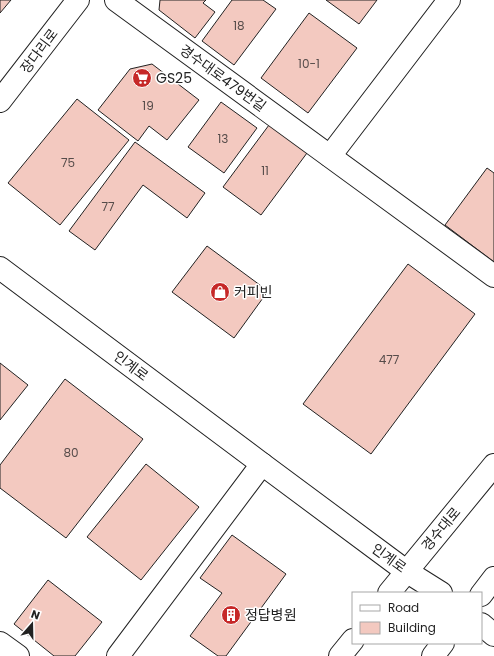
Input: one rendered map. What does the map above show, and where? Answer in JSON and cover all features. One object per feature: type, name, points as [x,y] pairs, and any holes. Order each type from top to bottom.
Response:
[{"type":"street","name":"장다리로","points":[[0,101],[78,0]]},
{"type":"street","name":"경수대로479번길","points":[[116,0],[494,276]]},
{"type":"street","points":[[330,156],[450,0]]},
{"type":"street","name":"인계로","points":[[0,268],[406,571],[439,592]]},
{"type":"street","points":[[118,656],[262,464]]},
{"type":"street","name":"경수대로","points":[[390,592],[494,465]]},
{"type":"street","points":[[482,594],[494,578]]},
{"type":"street","points":[[482,625],[494,634]]},
{"type":"street","points":[[340,656],[352,641]]},
{"type":"street","points":[[0,643],[18,656]]},
{"type":"street","points":[[433,656],[442,644]]},
{"type":"building","points":[[0,0],[11,0],[0,13]]},
{"type":"building","points":[[160,0],[206,0],[203,3],[215,12],[195,38],[159,10]]},
{"type":"building","points":[[232,0],[263,0],[276,9],[234,65],[202,41]]},
{"type":"building","points":[[326,0],[377,0],[359,24]]},
{"type":"building","points":[[309,13],[357,48],[308,113],[261,78]]},
{"type":"building","points":[[152,64],[199,100],[167,140],[149,126],[138,141],[98,110],[130,69]]},
{"type":"building","points":[[77,99],[129,140],[60,225],[8,183]]},
{"type":"building","points":[[221,102],[257,128],[224,173],[188,147]]},
{"type":"building","points":[[269,125],[307,153],[261,215],[223,187]]},
{"type":"building","points":[[135,142],[205,193],[187,218],[143,185],[95,250],[69,231]]},
{"type":"building","points":[[487,168],[494,173],[494,262],[445,225]]},
{"type":"building","name":"커피빈","points":[[207,246],[268,291],[234,338],[172,292]]},
{"type":"building","points":[[408,264],[475,314],[371,454],[303,404]]},
{"type":"building","points":[[0,363],[28,385],[0,420]]},
{"type":"building","points":[[65,379],[143,439],[66,538],[0,488],[0,465]]},
{"type":"building","points":[[146,464],[199,507],[141,580],[87,537]]},
{"type":"building","name":"정답병원","points":[[232,535],[286,574],[226,656],[218,656],[190,636],[222,593],[200,578]]},
{"type":"building","points":[[48,580],[102,622],[75,656],[54,656],[14,624]]},
{"type":"place","name":"GS25","points":[[142,78]]},
{"type":"place","name":"커피빈","points":[[220,292]]},
{"type":"place","name":"정답병원","points":[[231,615]]}]
